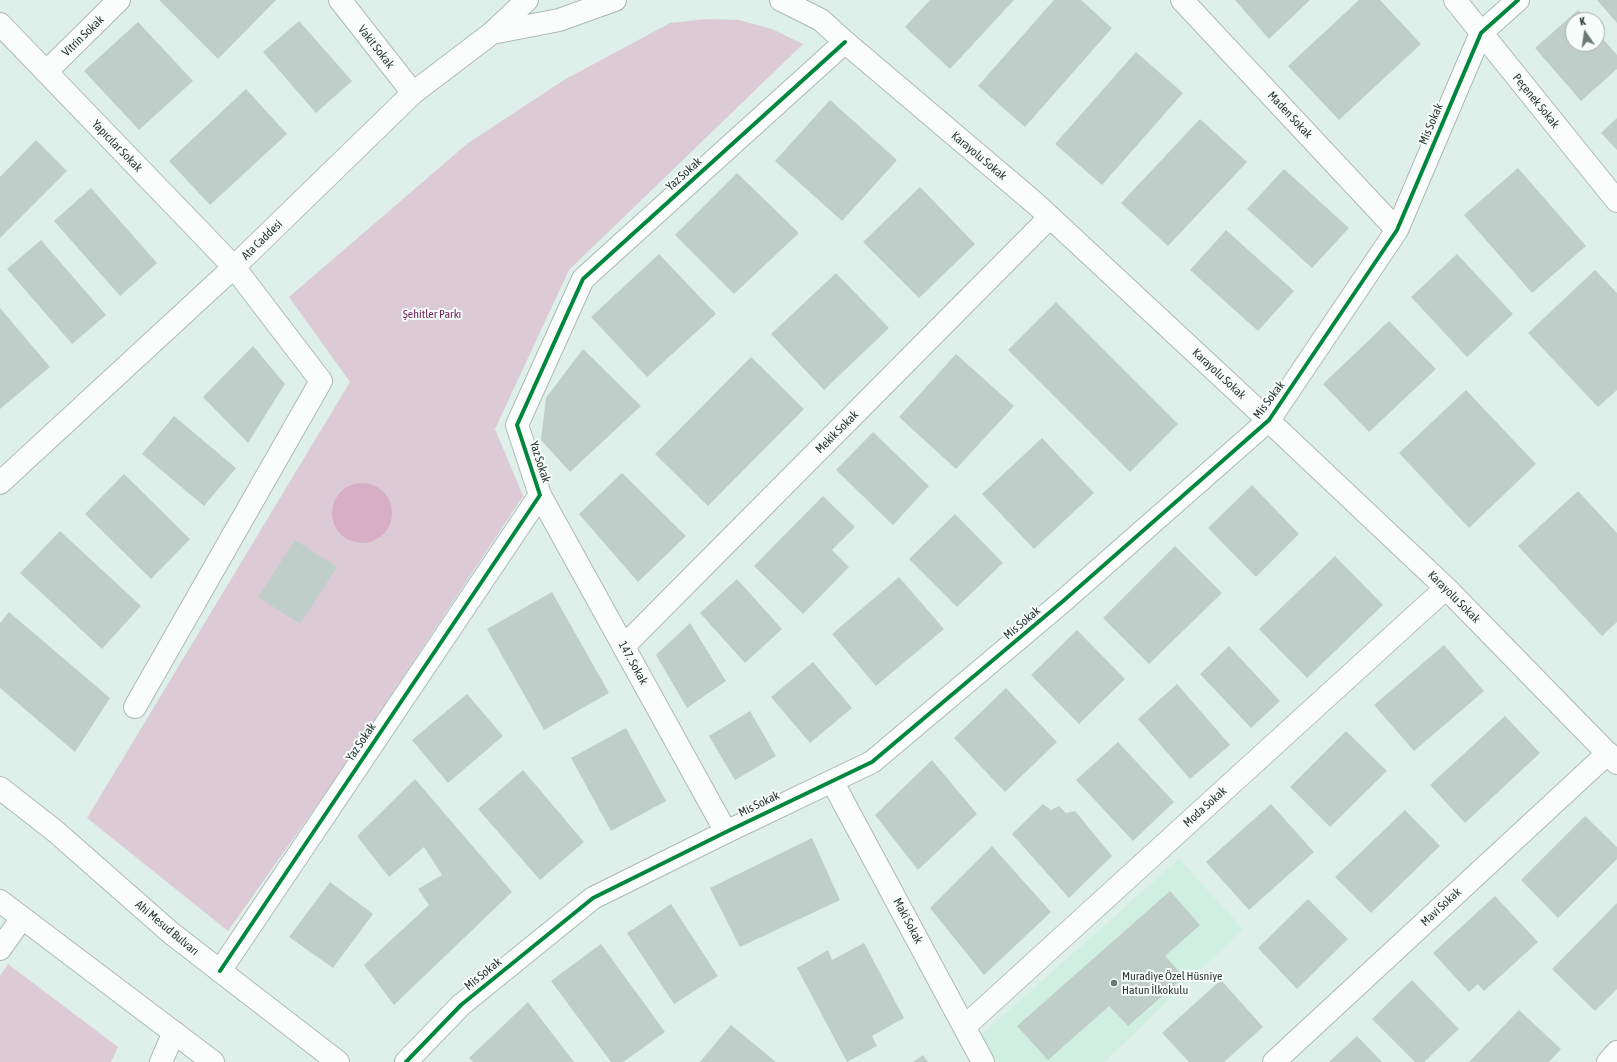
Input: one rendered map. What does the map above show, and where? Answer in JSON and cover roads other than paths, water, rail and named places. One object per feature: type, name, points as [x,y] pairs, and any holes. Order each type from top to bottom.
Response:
[{"type":"street","name":"Vitrin Sokak","points":[[46,72],[119,0]]},
{"type":"street","name":"Vakit Sokak","points":[[340,0],[413,93]]},
{"type":"street","name":"Ata Caddesi","points":[[0,483],[234,267],[413,93],[492,33],[527,0]]},
{"type":"street","points":[[492,33],[559,20],[615,0]]},
{"type":"street","name":"Karayolu Sokak","points":[[781,0],[821,20],[1050,217],[1269,420],[1446,588],[1612,758]]},
{"type":"street","name":"Karayolu Sokak","points":[[810,0],[821,20]]},
{"type":"street","name":"Maden Sokak","points":[[1182,0],[1397,230]]},
{"type":"street","name":"Peçenek Sokak","points":[[1455,0],[1617,201]]},
{"type":"street","points":[[1481,33],[1518,0]]},
{"type":"street","name":"Yapıcılar Sokak","points":[[0,24],[234,267],[321,381],[135,707]]},
{"type":"street","name":"Mis Sokak","points":[[406,1062],[461,1005],[593,898],[872,762],[1062,602],[1269,420],[1397,230],[1481,33]]},
{"type":"street","name":"Yaz Sokak","points":[[220,971],[540,495],[517,425],[583,278],[845,42]]},
{"type":"street","name":"Mekik Sokak","points":[[624,646],[1050,217]]},
{"type":"street","name":"147. Sokak","points":[[540,495],[726,832]]},
{"type":"street","name":"Moda Sokak","points":[[964,1027],[1446,588]]},
{"type":"street","name":"Mavi Sokak","points":[[1274,1062],[1612,758]]},
{"type":"street","name":"Maki Sokak","points":[[832,781],[983,1062]]},
{"type":"street","name":"Ahi Mesud Bulvarı","points":[[0,788],[55,831],[171,933],[338,1062]]},
{"type":"street","points":[[0,901],[213,1062]]},
{"type":"street","points":[[0,949],[22,918]]},
{"type":"street","points":[[161,1062],[174,1032]]},
{"type":"street","points":[[1608,1062],[1617,1052]]},
{"type":"place","name":"Muradiye Özel Hüsniye Hatun İlkokulu","points":[[1114,983]]},
{"type":"park label","name":"Şehitler Parkı","points":[[432,314]]}]
